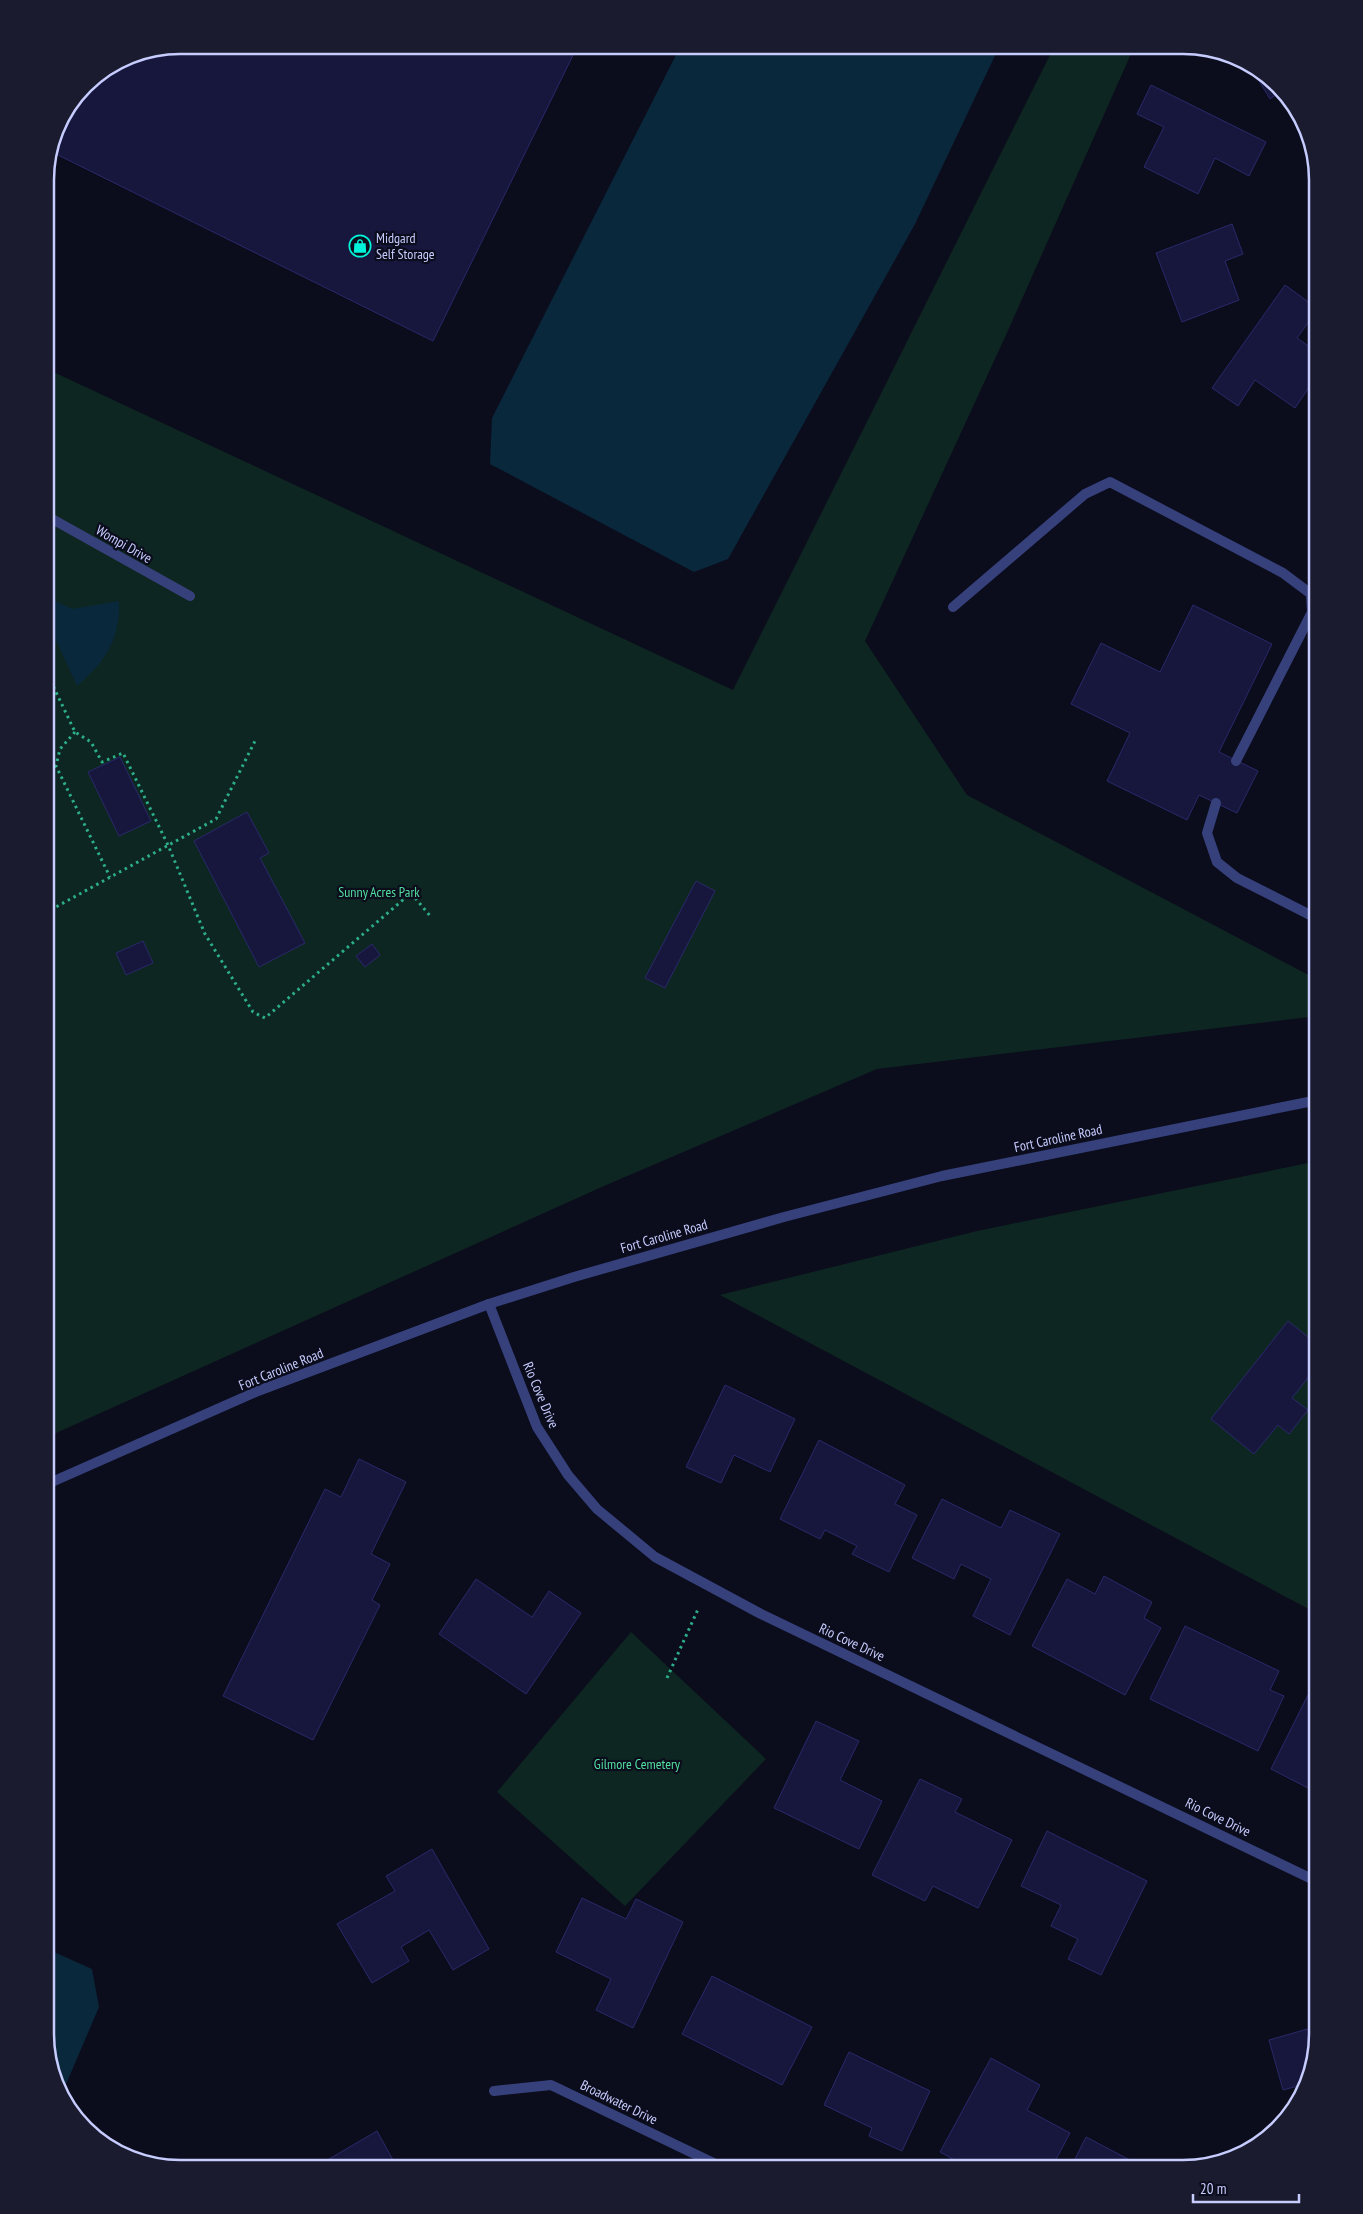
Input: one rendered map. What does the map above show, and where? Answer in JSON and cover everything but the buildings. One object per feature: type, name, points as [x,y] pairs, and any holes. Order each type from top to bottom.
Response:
[{"type":"street","points":[[953,607],[1084,494],[1110,482],[1283,573],[1309,590]]},
{"type":"street","name":"Wompi Drive","points":[[54,520],[132,566],[190,596]]},
{"type":"street","points":[[1236,761],[1309,618]]},
{"type":"street","points":[[1216,803],[1207,833],[1217,862],[1237,878],[1309,914]]},
{"type":"street","name":"Fort Caroline Road","points":[[54,1481],[258,1391],[489,1304],[574,1277],[784,1216],[942,1176],[1309,1102]]},
{"type":"street","name":"Rio Cove Drive","points":[[489,1304],[537,1427],[568,1475],[597,1509],[626,1535],[655,1557],[761,1614],[1309,1878]]},
{"type":"street","name":"Broadwater Drive","points":[[494,2091],[551,2085],[707,2160]]},
{"type":"path","points":[[54,688],[75,732],[91,742],[102,762],[123,753],[168,845],[205,934],[252,1012],[265,1018],[411,893],[431,917]]},
{"type":"path","points":[[75,732],[60,749],[56,766],[110,877]]},
{"type":"path","points":[[54,908],[216,819],[255,741]]},
{"type":"path","points":[[667,1678],[709,1586]]},
{"type":"green space","name":"Sunny Acres Park","points":[[1051,54],[1131,54],[1006,335],[865,641],[967,795],[1309,975],[1309,1017],[877,1069],[604,1186],[54,1434],[54,372],[733,690]]},
{"type":"green space","points":[[1309,1163],[1309,1609],[720,1295],[977,1231]]},
{"type":"green space","name":"Gilmore Cemetery","points":[[631,1632],[766,1759],[625,1906],[497,1792]]},
{"type":"water","points":[[676,54],[996,54],[915,224],[728,559],[694,572],[490,464],[492,418]]},
{"type":"water","points":[[54,600],[72,609],[119,601],[117,627],[109,649],[96,668],[77,686],[57,642],[54,640]]},
{"type":"water","points":[[54,1952],[92,1969],[99,2007],[65,2086],[60,2075],[54,2043]]},
{"type":"place","name":"Midgard Self Storage","points":[[360,246]]}]
